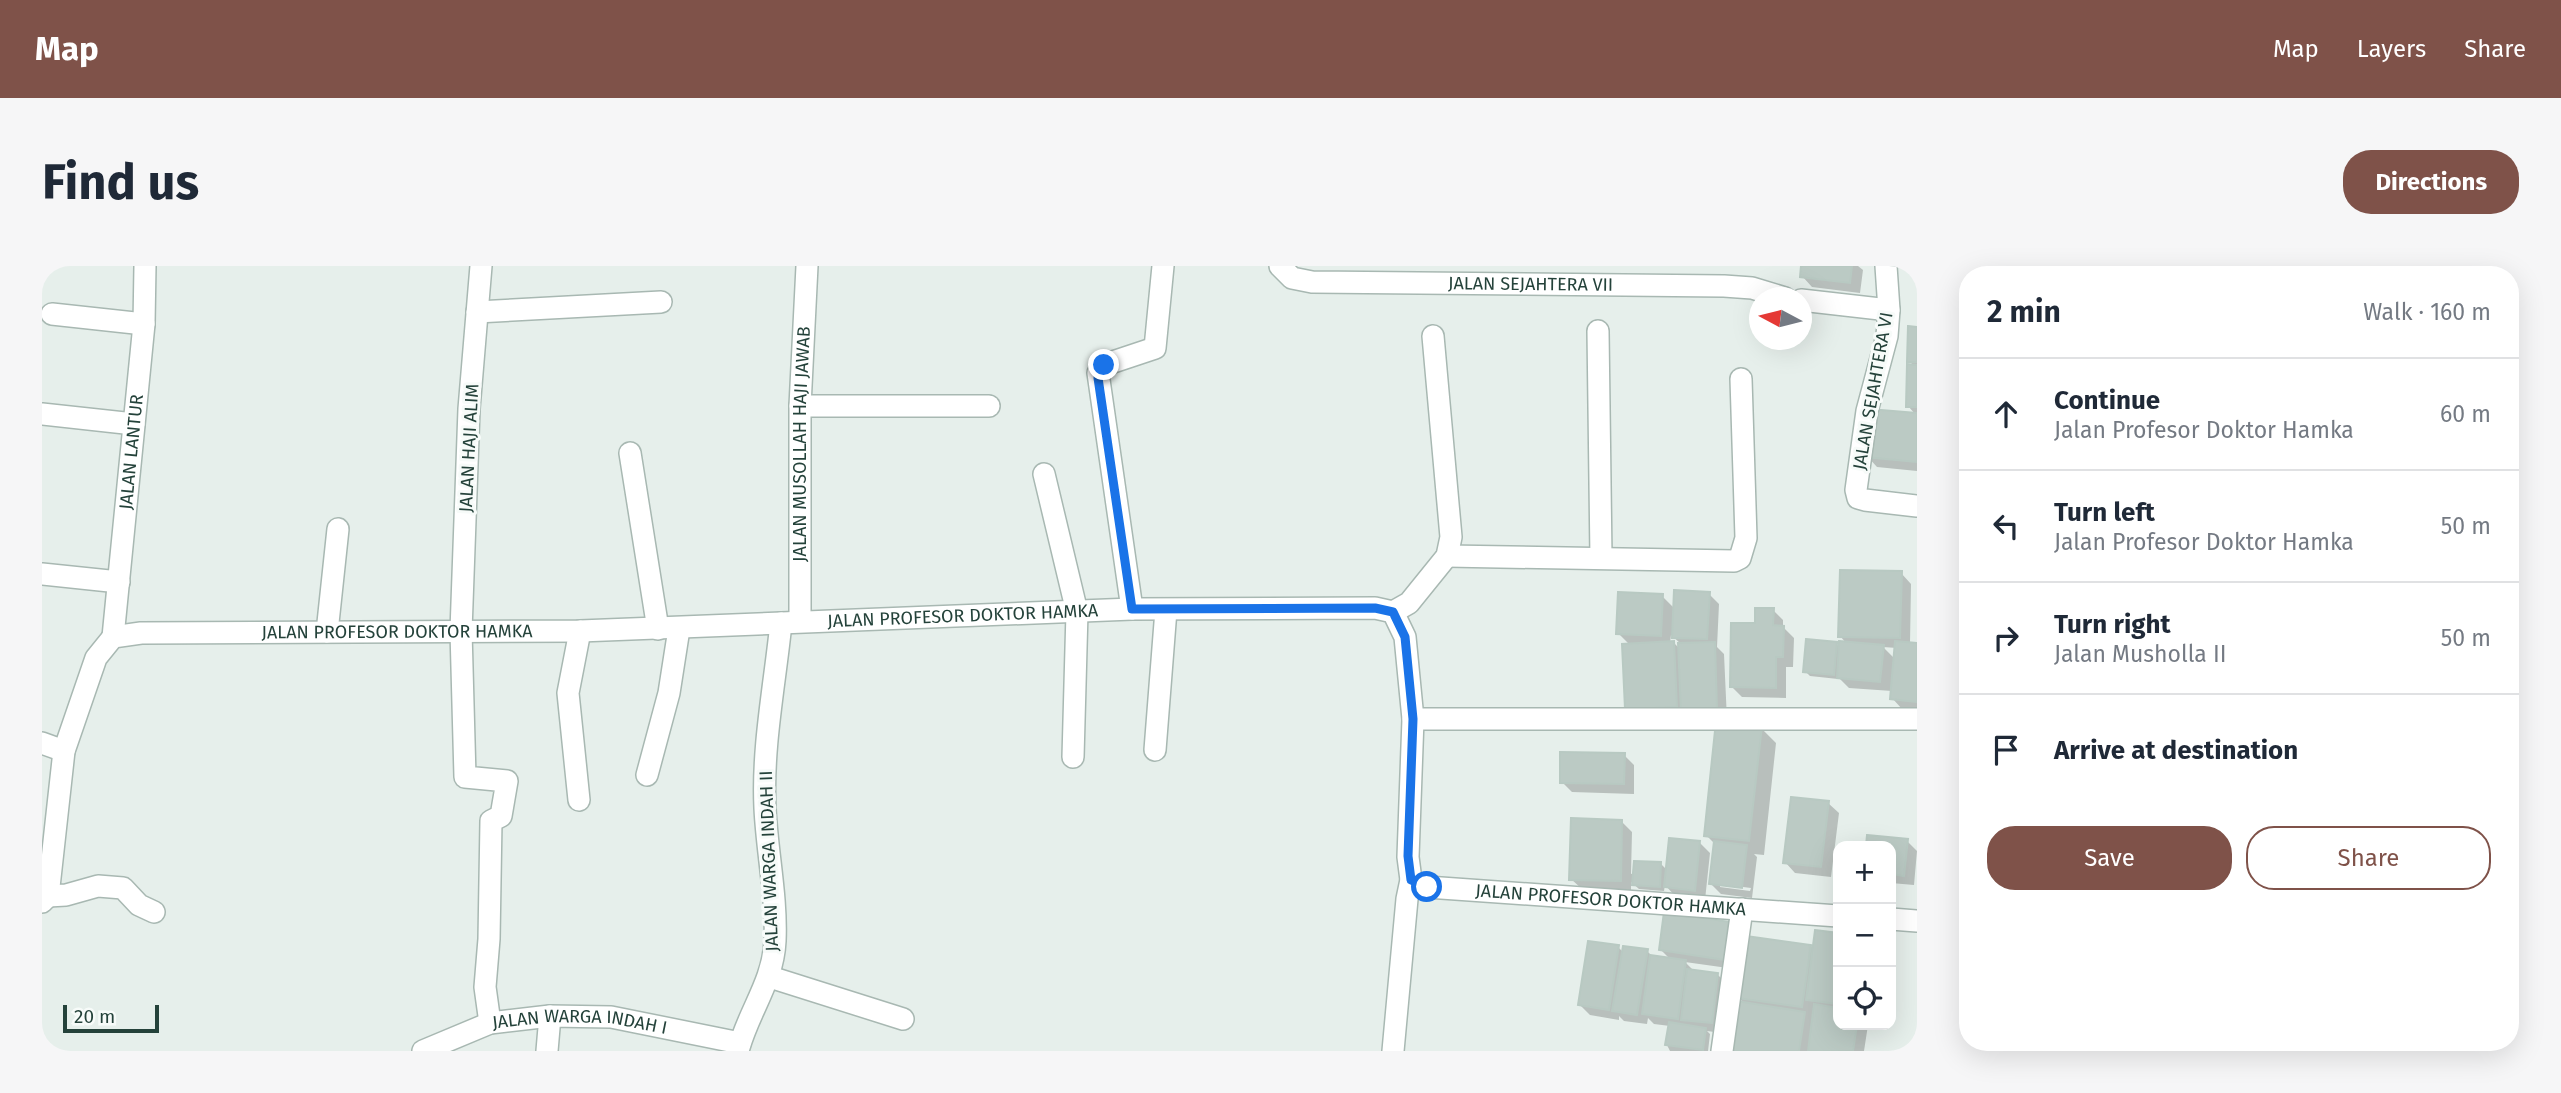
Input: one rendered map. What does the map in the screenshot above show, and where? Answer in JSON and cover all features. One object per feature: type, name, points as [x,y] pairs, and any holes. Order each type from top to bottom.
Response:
[{"type":"street","name":"JALAN LANTUR","points":[[113,637],[144,324],[145,266]]},
{"type":"street","name":"JALAN HAJI ALIM","points":[[481,266],[469,410],[461,631],[465,777],[507,781],[501,816],[491,821],[489,939],[485,987],[490,1023]]},
{"type":"street","name":"JALAN MUSOLLAH HAJI JAWAB","points":[[791,622],[807,266]]},
{"type":"street","points":[[1132,609],[1098,373],[1104,365],[1155,348],[1163,266]]},
{"type":"street","name":"JALAN SEJAHTERA VII","points":[[1280,266],[1292,278],[1312,282],[1749,288]]},
{"type":"street","name":"JALAN SEJAHTERA VI","points":[[1886,266],[1889,310],[1882,357],[1867,411],[1856,490],[1858,498],[1865,500],[1917,506]]},
{"type":"street","points":[[1812,301],[1889,310]]},
{"type":"street","points":[[477,312],[661,302]]},
{"type":"street","points":[[52,314],[144,324]]},
{"type":"street","points":[[1598,331],[1601,558]]},
{"type":"street","points":[[1393,1051],[1411,880],[1408,856],[1413,719],[1405,637],[1393,612],[1409,603],[1447,556],[1451,537],[1433,336]]},
{"type":"street","points":[[1447,556],[1734,561],[1740,558],[1746,538],[1741,379]]},
{"type":"street","points":[[800,406],[989,406]]},
{"type":"street","points":[[42,414],[134,424]]},
{"type":"street","points":[[630,453],[668,629],[668,693],[647,775]]},
{"type":"street","points":[[1044,474],[1077,611],[1073,757]]},
{"type":"street","points":[[327,632],[338,529]]},
{"type":"street","points":[[42,574],[119,582]]},
{"type":"street","name":"JALAN PROFESOR DOKTOR HAMKA","points":[[113,637],[141,633],[668,629],[1132,609],[1375,608],[1393,612]]},
{"type":"street","points":[[1155,750],[1166,610]]},
{"type":"street","name":"JALAN WARGA INDAH II","points":[[739,1047],[770,977],[775,941],[765,808],[766,758],[791,622]]},
{"type":"street","points":[[579,800],[568,693],[580,631]]},
{"type":"street","points":[[113,637],[96,658],[64,751],[45,899],[98,886],[123,888],[139,905],[154,912]]},
{"type":"street","points":[[1413,719],[1917,719]]},
{"type":"street","points":[[42,743],[64,751]]},
{"type":"street","name":"JALAN PROFESOR DOKTOR HAMKA","points":[[1411,880],[1427,887],[1833,916]]},
{"type":"street","points":[[1721,1051],[1742,909]]},
{"type":"street","points":[[1896,919],[1917,921]]},
{"type":"street","points":[[770,977],[903,1019]]},
{"type":"street","points":[[547,1051],[550,1016]]},
{"type":"street","name":"JALAN WARGA INDAH I","points":[[423,1051],[490,1023],[550,1016],[611,1017],[739,1047]]},
{"type":"building","points":[[1801,266],[1852,266],[1850,283],[1800,277]]},
{"type":"building","points":[[1908,326],[1917,327],[1917,362],[1907,362]]},
{"type":"building","points":[[1907,364],[1917,365],[1917,407],[1906,407]]},
{"type":"building","points":[[1869,409],[1917,413],[1917,462],[1865,457]]},
{"type":"building","points":[[1840,570],[1902,571],[1900,638],[1838,637]]},
{"type":"building","points":[[1674,590],[1710,592],[1707,639],[1672,638]]},
{"type":"building","points":[[1618,592],[1663,594],[1661,636],[1616,634]]},
{"type":"building","points":[[1755,608],[1774,608],[1773,625],[1784,626],[1783,657],[1776,657],[1776,688],[1730,687],[1731,623],[1755,623]]},
{"type":"building","points":[[1806,639],[1837,642],[1834,675],[1803,672]]},
{"type":"building","points":[[1674,641],[1677,707],[1625,709],[1622,644]]},
{"type":"building","points":[[1839,641],[1884,645],[1880,682],[1837,678]]},
{"type":"building","points":[[1895,641],[1917,643],[1917,702],[1890,699]]},
{"type":"building","points":[[1715,642],[1717,710],[1681,712],[1678,643]]},
{"type":"building","points":[[1716,721],[1762,726],[1749,841],[1704,836]]},
{"type":"building","points":[[1560,752],[1625,753],[1624,784],[1560,783]]},
{"type":"building","points":[[1791,797],[1829,801],[1821,867],[1783,863]]},
{"type":"building","points":[[1571,818],[1622,820],[1621,881],[1569,880]]},
{"type":"building","points":[[1867,835],[1908,839],[1904,876],[1896,875],[1896,841],[1866,841]]},
{"type":"building","points":[[1669,838],[1700,841],[1695,891],[1664,887]]},
{"type":"building","points":[[1714,841],[1747,845],[1742,888],[1709,884]]},
{"type":"building","points":[[1634,861],[1661,862],[1660,887],[1632,885]]},
{"type":"building","points":[[1664,912],[1730,922],[1725,960],[1659,950]]},
{"type":"building","points":[[1815,930],[1833,932],[1833,1003],[1806,1000]]},
{"type":"building","points":[[1746,936],[1811,945],[1802,1007],[1737,998]]},
{"type":"building","points":[[1588,941],[1619,945],[1609,1010],[1578,1005]]},
{"type":"building","points":[[1623,946],[1648,949],[1637,1015],[1612,1011]]},
{"type":"building","points":[[1650,955],[1686,960],[1678,1019],[1642,1014]]},
{"type":"building","points":[[1687,969],[1718,973],[1712,1023],[1681,1020]]},
{"type":"building","points":[[1737,1001],[1805,1012],[1799,1051],[1728,1051]]},
{"type":"building","points":[[1814,1004],[1833,1007],[1833,1030],[1856,1030],[1853,1051],[1808,1051]]},
{"type":"building","points":[[1669,1022],[1706,1028],[1703,1050],[1665,1045]]},
{"type":"route","points":[[1104,365],[1098,378],[1132,609],[1375,608],[1393,612],[1405,637],[1413,719],[1408,856],[1411,880],[1427,887]]}]
